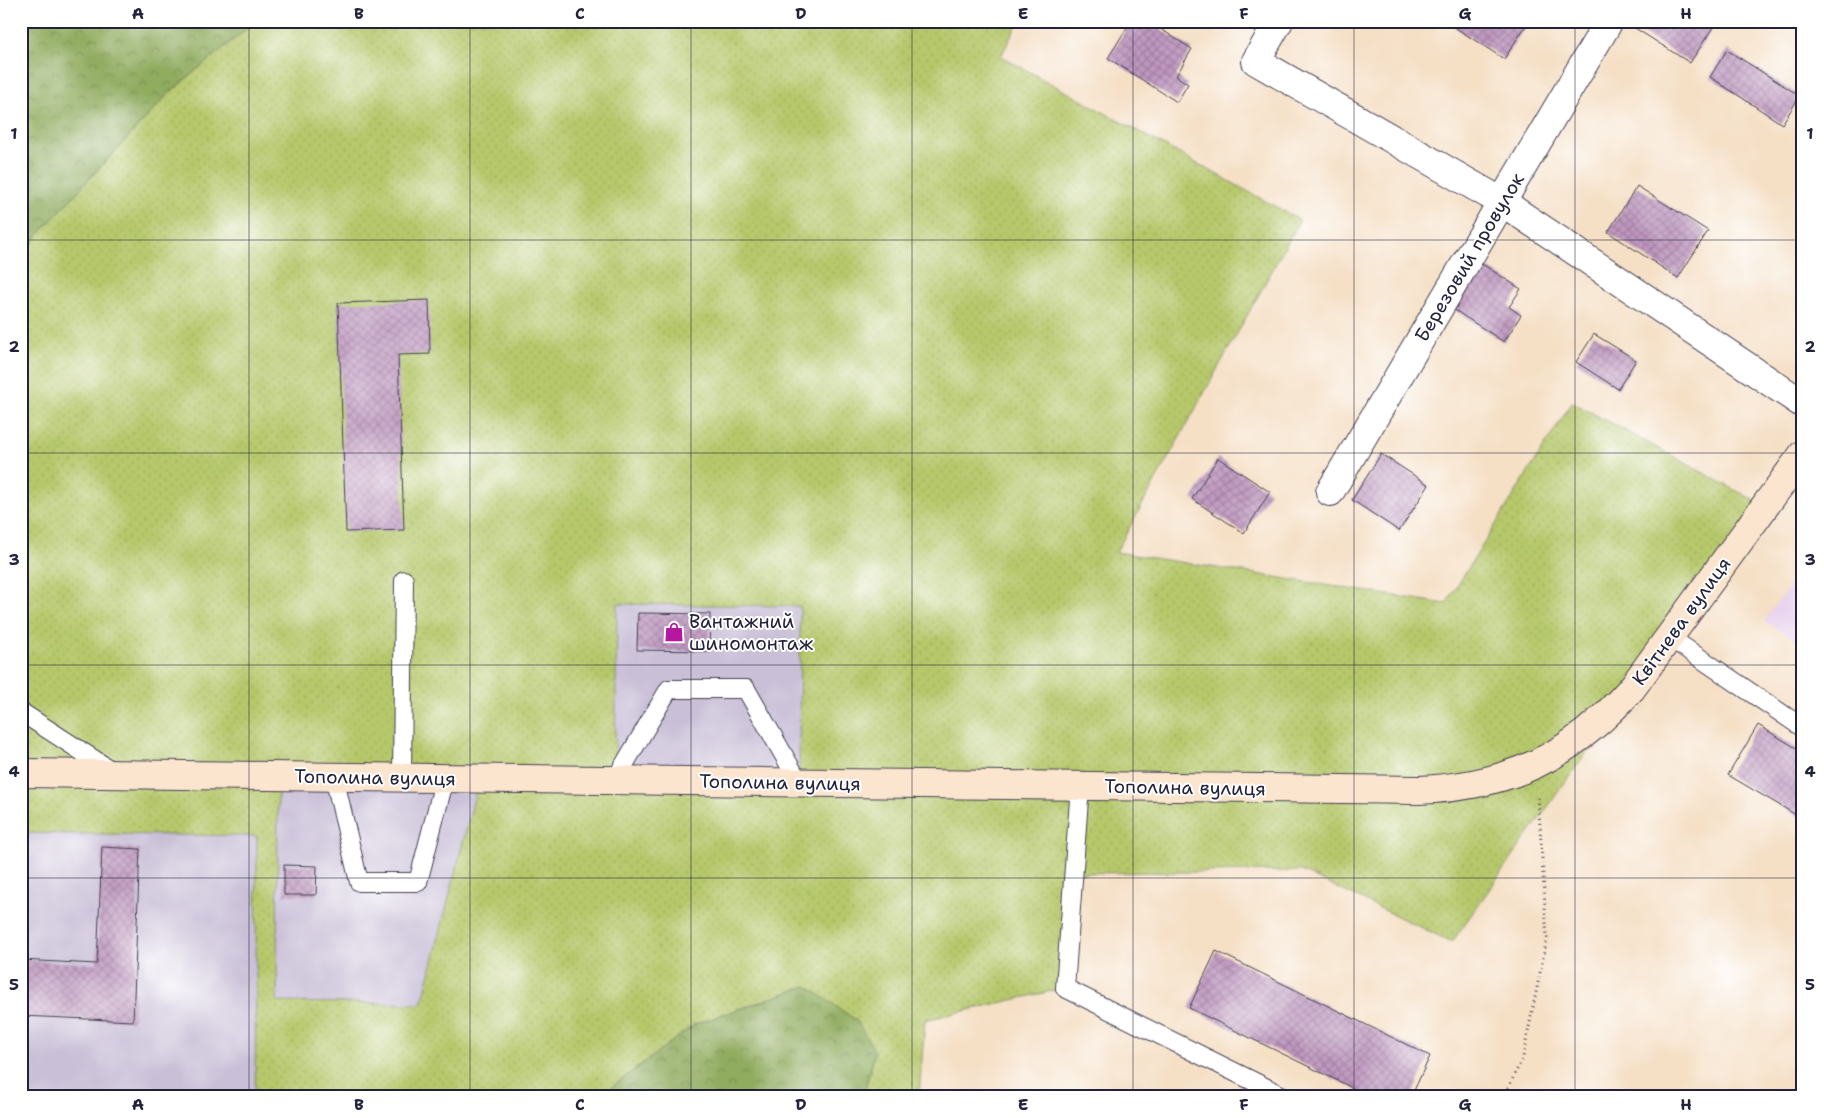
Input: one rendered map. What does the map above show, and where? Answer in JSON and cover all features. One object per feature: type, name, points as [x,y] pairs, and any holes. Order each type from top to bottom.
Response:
[{"type":"main road","name":"Квітнева вулиця","points":[[1536,764],[1563,750],[1589,732],[1612,711],[1632,688],[1803,454]]},
{"type":"main road","name":"Тополина вулиця","points":[[21,773],[1442,789],[1479,784],[1508,776],[1536,764]]},
{"type":"street","points":[[1279,21],[1256,61],[1502,202],[1803,404]]},
{"type":"street","name":"Березовий провулок","points":[[1330,492],[1609,21]]},
{"type":"lane","points":[[402,778],[404,580]]},
{"type":"lane","points":[[1669,637],[1803,728]]},
{"type":"lane","points":[[615,780],[669,689],[688,689],[746,690],[799,782]]},
{"type":"lane","points":[[21,712],[118,775]]},
{"type":"lane","points":[[334,777],[359,882],[418,882],[445,778]]},
{"type":"lane","points":[[1080,786],[1065,988],[1285,1097]]},
{"type":"path","points":[[1504,1097],[1523,1057],[1547,938],[1536,764]]},
{"type":"shaded area","points":[[1803,568],[1803,644],[1764,621]]},
{"type":"shaded area","points":[[617,604],[800,606],[799,782],[615,780]]},
{"type":"shaded area","points":[[278,776],[479,779],[422,1004],[277,1002]]},
{"type":"shaded area","points":[[21,833],[257,836],[255,1097],[21,1097]]},
{"type":"green space","points":[[21,21],[256,21],[170,92],[34,239],[21,258]]},
{"type":"green space","points":[[256,21],[1019,21],[1001,56],[1300,220],[1116,552],[1446,604],[1572,402],[1765,506],[1632,688],[1452,942],[1301,871],[1074,873],[1065,988],[925,1020],[919,1097],[863,1097],[875,1051],[806,986],[695,1024],[599,1097],[255,1097],[257,836],[21,833],[21,258],[34,239],[170,92]],"holes":[[[617,604],[800,606],[799,782],[615,780]],[[278,777],[479,779],[422,1004],[277,1002]]]},
{"type":"green space","points":[[807,986],[856,1020],[875,1051],[863,1097],[599,1097],[695,1024]]},
{"type":"building","points":[[1131,21],[1148,21],[1192,49],[1176,76],[1188,84],[1177,102],[1108,58]]},
{"type":"building","points":[[1445,21],[1529,21],[1504,59]]},
{"type":"building","points":[[1624,21],[1717,21],[1690,63]]},
{"type":"building","points":[[1727,50],[1800,96],[1782,124],[1710,77]]},
{"type":"building","points":[[1637,186],[1708,231],[1678,278],[1608,232]]},
{"type":"building","points":[[1482,264],[1521,289],[1509,307],[1521,315],[1504,342],[1453,309]]},
{"type":"building","points":[[429,300],[430,354],[398,355],[404,530],[346,532],[338,303]]},
{"type":"building","points":[[1594,334],[1636,360],[1618,389],[1576,362]]},
{"type":"building","points":[[1381,454],[1429,485],[1399,531],[1352,500]]},
{"type":"building","points":[[1218,458],[1270,492],[1244,533],[1192,499]]},
{"type":"building","points":[[638,613],[710,614],[709,651],[637,650]]},
{"type":"building","points":[[1758,725],[1803,752],[1803,819],[1728,775]]},
{"type":"building","points":[[102,847],[140,849],[133,1021],[21,1016],[21,960],[97,964]]},
{"type":"building","points":[[284,865],[317,866],[316,895],[284,895]]},
{"type":"building","points":[[1216,951],[1430,1056],[1411,1097],[1371,1097],[1189,1008]]},
{"type":"place","name":"Вантажний шиномонтаж","points":[[674,632]]}]
